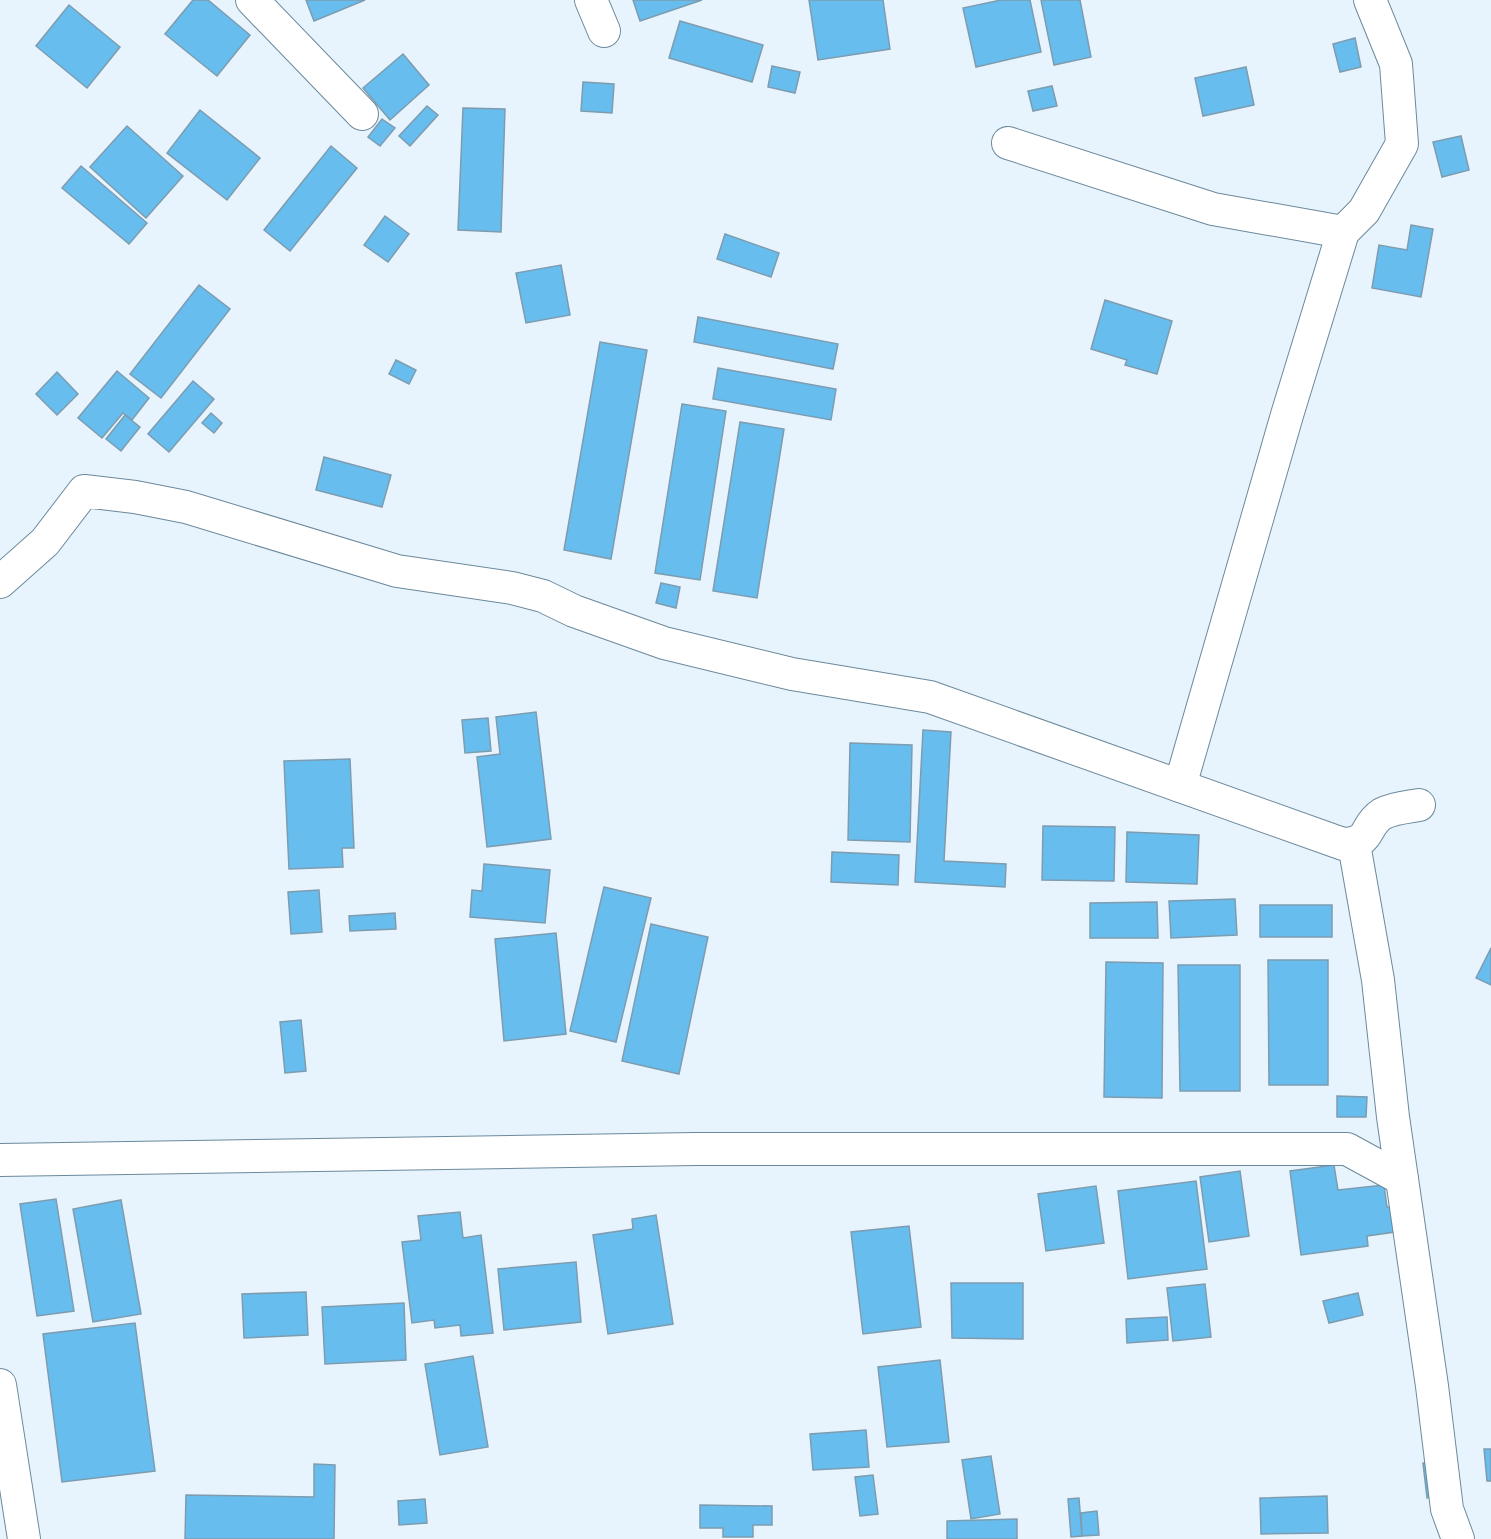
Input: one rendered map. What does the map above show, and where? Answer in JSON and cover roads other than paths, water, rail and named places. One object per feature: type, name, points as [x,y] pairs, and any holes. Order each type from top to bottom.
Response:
[{"type":"street","points":[[252,0],[362,114]]},
{"type":"street","points":[[591,0],[604,31]]},
{"type":"street","points":[[1180,786],[1287,415],[1343,232],[1364,211],[1402,144],[1396,64],[1370,0]]},
{"type":"street","points":[[1008,143],[1213,209],[1343,232]]},
{"type":"street","points":[[0,582],[45,542],[84,491],[135,497],[186,507],[397,570],[512,588],[543,596],[574,610],[664,643],[792,674],[930,697],[1343,844],[1354,844],[1362,840],[1381,815],[1419,805]]},
{"type":"street","points":[[1354,844],[1378,980],[1393,1117],[1432,1386],[1447,1509],[1458,1539]]},
{"type":"street","points":[[1347,1149],[1393,1117]]},
{"type":"street","points":[[0,1160],[695,1149],[1347,1149],[1402,1179]]},
{"type":"street","points":[[0,1385],[24,1539]]}]
